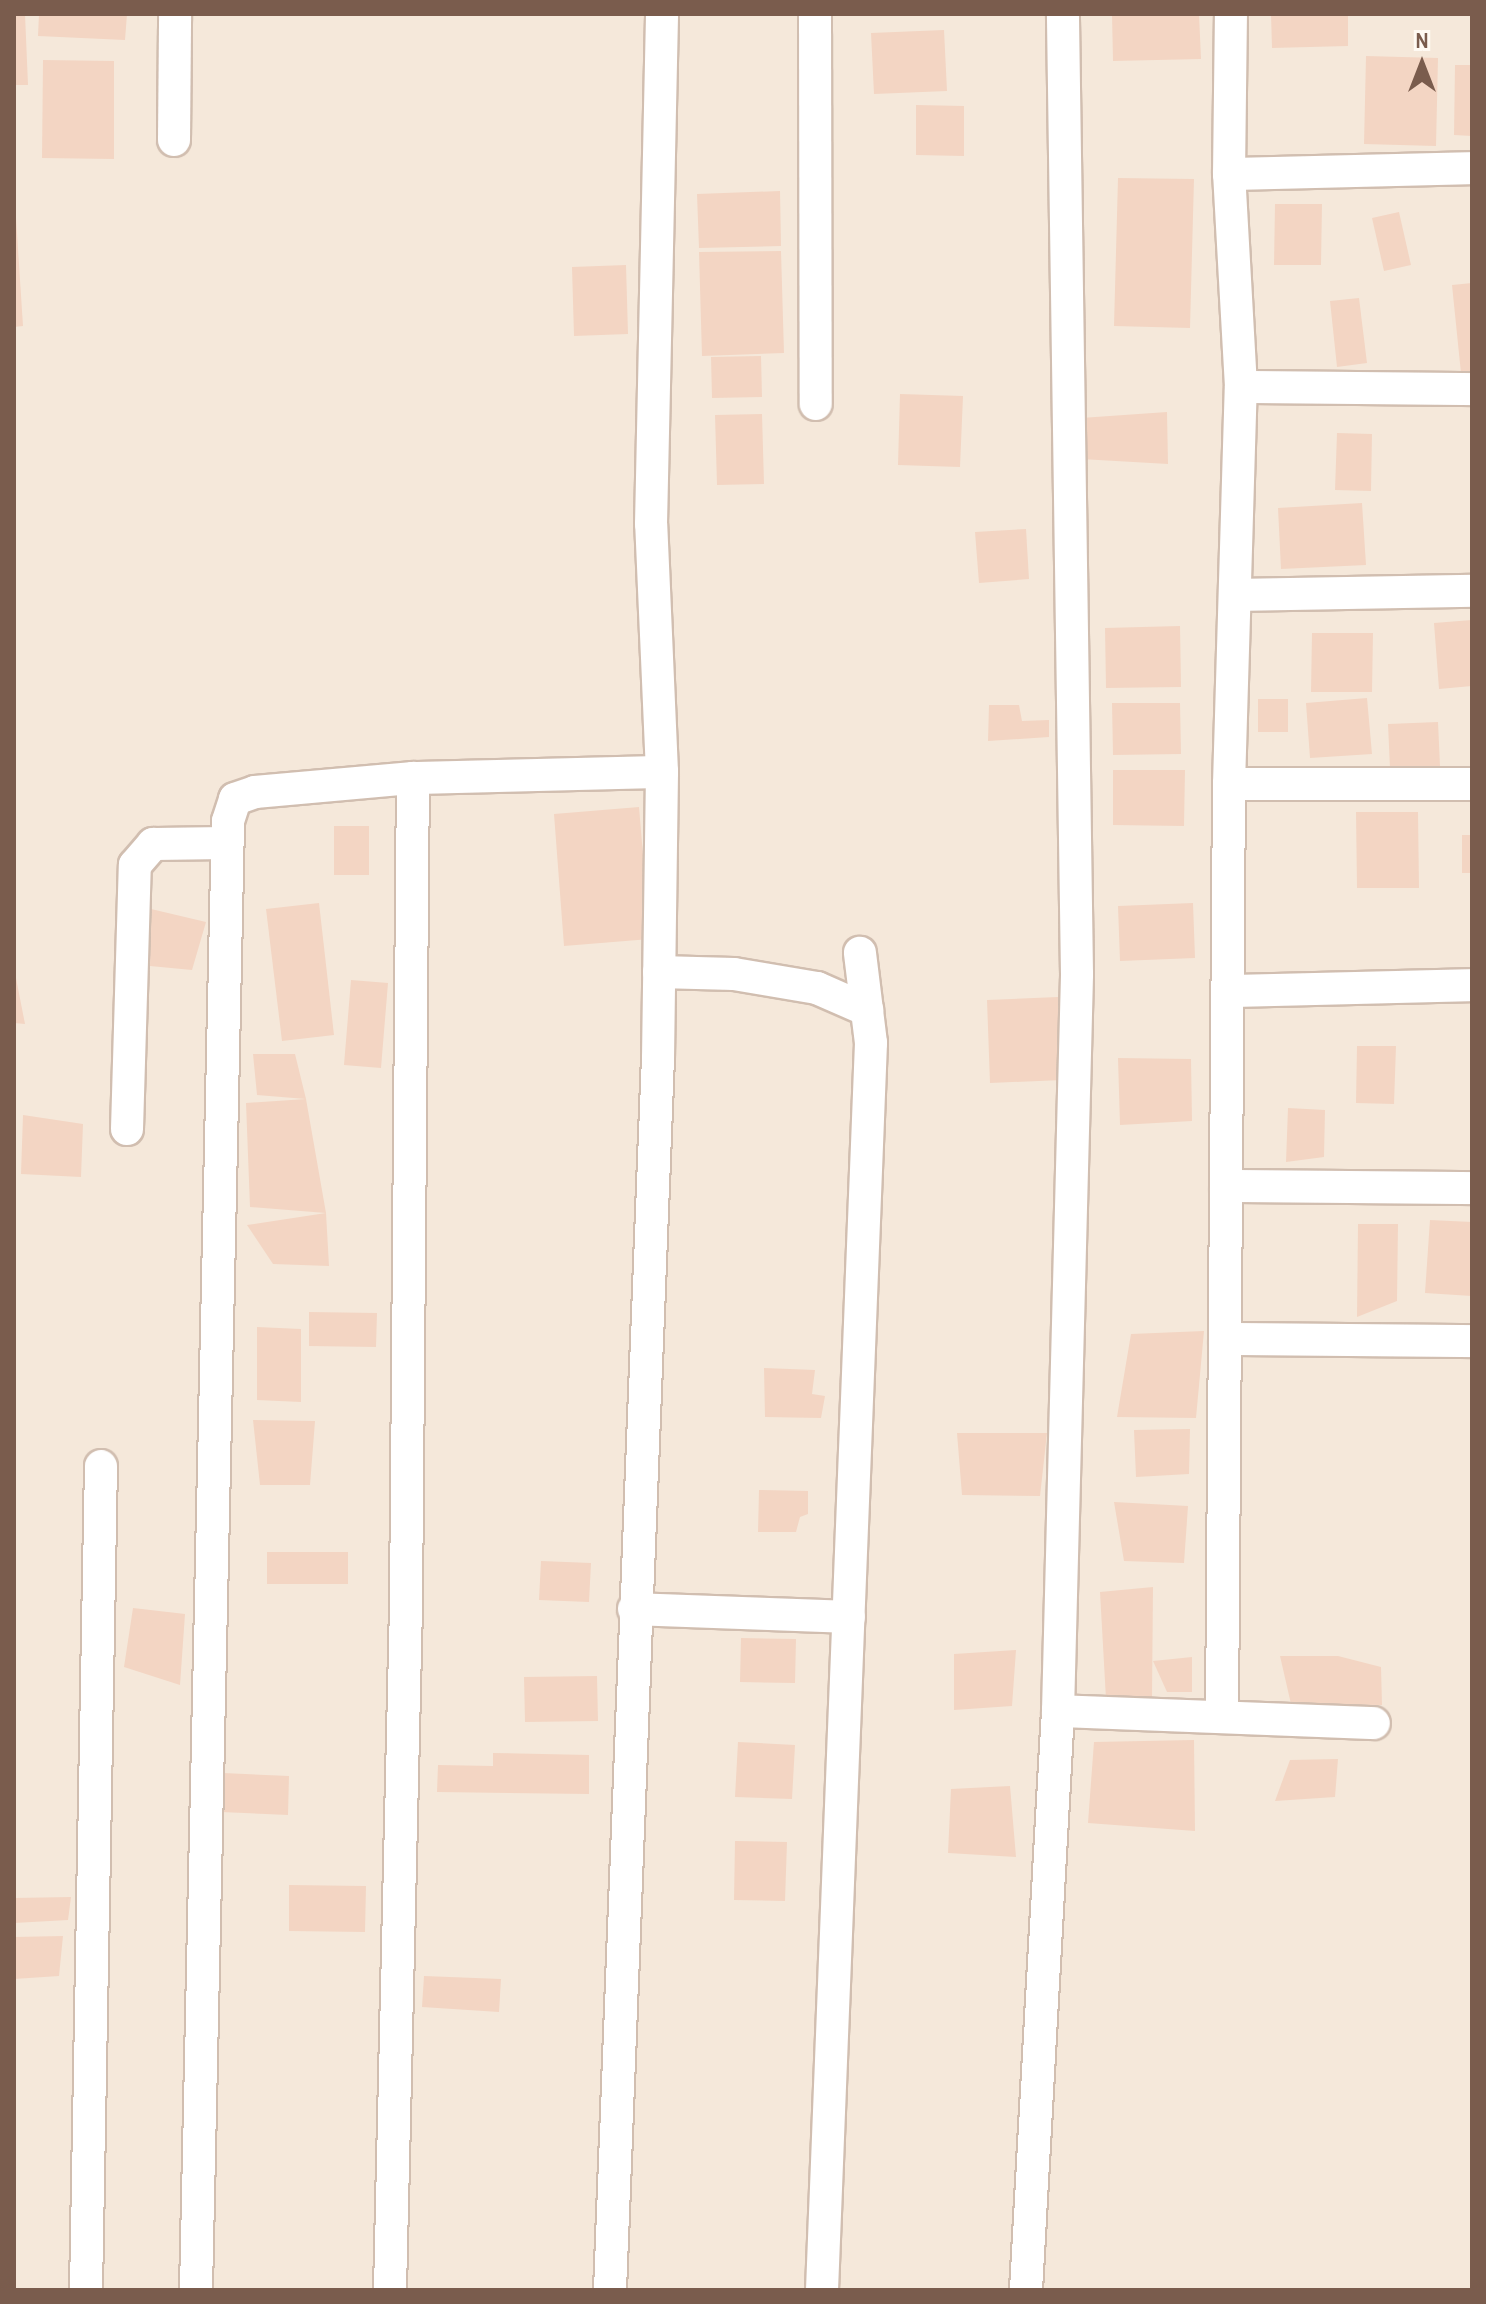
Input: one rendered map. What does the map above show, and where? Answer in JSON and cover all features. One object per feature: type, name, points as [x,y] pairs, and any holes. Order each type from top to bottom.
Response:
[{"type":"street","points":[[174,140],[175,14]]},
{"type":"street","points":[[610,2290],[659,972],[662,772],[651,524],[662,14]]},
{"type":"street","points":[[815,14],[816,404]]},
{"type":"street","points":[[1026,2290],[1058,1711],[1077,974],[1075,575],[1063,14]]},
{"type":"street","points":[[1222,1716],[1229,784],[1241,387],[1229,174],[1231,14]]},
{"type":"street","points":[[1229,174],[1472,168]]},
{"type":"street","points":[[1241,387],[1472,389]]},
{"type":"street","points":[[1236,595],[1472,591]]},
{"type":"street","points":[[196,2290],[227,843],[235,799],[255,792],[413,778],[662,772]]},
{"type":"street","points":[[390,2290],[406,1605],[413,778]]},
{"type":"street","points":[[1229,784],[1472,784]]},
{"type":"street","points":[[127,1129],[135,865],[153,844],[227,843]]},
{"type":"street","points":[[822,2290],[871,1043],[860,953]]},
{"type":"street","points":[[659,972],[734,974],[817,988],[867,1010]]},
{"type":"street","points":[[1229,991],[1472,985]]},
{"type":"street","points":[[1226,1186],[1472,1188]]},
{"type":"street","points":[[1225,1339],[1472,1341]]},
{"type":"street","points":[[86,2290],[101,1466]]},
{"type":"street","points":[[634,1609],[849,1617]]},
{"type":"street","points":[[1058,1711],[1374,1723]]},
{"type":"shaded area","points":[[14,14],[1472,14],[1472,2290],[14,2290]]},
{"type":"building","points":[[14,14],[25,14],[28,85],[14,85]]},
{"type":"building","points":[[39,14],[127,14],[125,40],[38,36]]},
{"type":"building","points":[[1112,14],[1199,14],[1201,59],[1113,61]]},
{"type":"building","points":[[1271,14],[1348,14],[1348,46],[1272,48]]},
{"type":"building","points":[[944,30],[947,91],[874,94],[871,33]]},
{"type":"building","points":[[1366,56],[1438,58],[1436,146],[1364,144]]},
{"type":"building","points":[[43,60],[114,61],[114,159],[42,158]]},
{"type":"building","points":[[1455,65],[1472,65],[1472,136],[1454,135]]},
{"type":"building","points":[[916,105],[964,106],[964,156],[916,155]]},
{"type":"building","points":[[1118,178],[1194,179],[1190,328],[1114,326]]},
{"type":"building","points":[[14,187],[23,326],[14,327]]},
{"type":"building","points":[[780,191],[781,246],[699,248],[697,194]]},
{"type":"building","points":[[1275,204],[1322,204],[1321,265],[1274,265]]},
{"type":"building","points":[[1399,212],[1411,265],[1384,271],[1372,218]]},
{"type":"building","points":[[781,251],[784,353],[702,356],[699,252]]},
{"type":"building","points":[[626,265],[628,334],[574,336],[572,267]]},
{"type":"building","points":[[1472,283],[1472,382],[1462,383],[1452,285]]},
{"type":"building","points":[[1359,298],[1367,363],[1337,367],[1330,301]]},
{"type":"building","points":[[761,356],[762,397],[712,398],[711,357]]},
{"type":"building","points":[[900,394],[963,396],[960,467],[898,465]]},
{"type":"building","points":[[1167,412],[1168,464],[1081,459],[1081,418]]},
{"type":"building","points":[[762,414],[764,484],[717,485],[715,415]]},
{"type":"building","points":[[1337,433],[1372,434],[1371,491],[1335,490]]},
{"type":"building","points":[[1362,503],[1366,565],[1281,569],[1278,508]]},
{"type":"building","points":[[1026,529],[1029,579],[979,583],[975,532]]},
{"type":"building","points":[[1472,620],[1472,686],[1439,689],[1434,623]]},
{"type":"building","points":[[1180,626],[1181,687],[1106,688],[1105,628]]},
{"type":"building","points":[[1312,633],[1373,633],[1372,692],[1311,692]]},
{"type":"building","points":[[1367,698],[1372,754],[1310,758],[1306,703]]},
{"type":"building","points":[[1258,699],[1288,699],[1288,732],[1258,732]]},
{"type":"building","points":[[1112,703],[1180,703],[1181,754],[1113,755]]},
{"type":"building","points":[[989,705],[1019,705],[1022,721],[1049,720],[1049,737],[988,741]]},
{"type":"building","points":[[1438,722],[1440,766],[1390,768],[1388,724]]},
{"type":"building","points":[[1113,770],[1185,770],[1184,826],[1113,825]]},
{"type":"building","points":[[639,807],[650,939],[564,946],[554,814]]},
{"type":"building","points":[[1356,812],[1418,812],[1419,888],[1357,888]]},
{"type":"building","points":[[334,826],[369,826],[369,875],[334,875]]},
{"type":"building","points":[[1462,835],[1472,835],[1472,873],[1462,873]]},
{"type":"building","points":[[319,903],[334,1035],[282,1041],[266,909]]},
{"type":"building","points":[[1193,903],[1195,958],[1120,961],[1118,906]]},
{"type":"building","points":[[151,909],[206,922],[192,970],[150,966]]},
{"type":"building","points":[[15,973],[25,1024],[14,1023]]},
{"type":"building","points":[[351,980],[388,983],[381,1068],[344,1065]]},
{"type":"building","points":[[1058,997],[1062,1080],[990,1083],[987,1000]]},
{"type":"building","points":[[1357,1046],[1396,1046],[1394,1104],[1356,1103]]},
{"type":"building","points":[[253,1054],[295,1054],[306,1099],[257,1095]]},
{"type":"building","points":[[1118,1058],[1191,1059],[1192,1121],[1120,1125]]},
{"type":"building","points":[[306,1099],[326,1213],[250,1207],[246,1103]]},
{"type":"building","points":[[1288,1108],[1325,1110],[1324,1157],[1286,1162]]},
{"type":"building","points":[[23,1115],[83,1124],[81,1177],[21,1174]]},
{"type":"building","points":[[326,1213],[329,1266],[273,1264],[247,1225]]},
{"type":"building","points":[[1430,1220],[1472,1222],[1472,1296],[1425,1293]]},
{"type":"building","points":[[1358,1224],[1398,1224],[1397,1301],[1357,1317]]},
{"type":"building","points":[[309,1312],[377,1313],[376,1347],[309,1346]]},
{"type":"building","points":[[257,1327],[301,1329],[301,1402],[257,1400]]},
{"type":"building","points":[[1204,1331],[1196,1418],[1117,1417],[1131,1334]]},
{"type":"building","points":[[764,1368],[815,1370],[812,1394],[825,1396],[821,1418],[765,1417]]},
{"type":"building","points":[[253,1420],[315,1421],[310,1485],[260,1485]]},
{"type":"building","points":[[1190,1429],[1189,1474],[1136,1477],[1134,1430]]},
{"type":"building","points":[[957,1433],[1047,1433],[1040,1496],[962,1495]]},
{"type":"building","points":[[759,1490],[808,1491],[808,1514],[800,1517],[796,1532],[758,1532]]},
{"type":"building","points":[[1114,1502],[1188,1506],[1184,1563],[1124,1561]]},
{"type":"building","points":[[267,1552],[348,1552],[348,1584],[267,1584]]},
{"type":"building","points":[[541,1561],[591,1563],[589,1602],[539,1600]]},
{"type":"building","points":[[1153,1587],[1152,1698],[1106,1699],[1100,1592]]},
{"type":"building","points":[[133,1608],[185,1614],[180,1685],[124,1667]]},
{"type":"building","points":[[741,1638],[796,1639],[795,1683],[740,1682]]},
{"type":"building","points":[[1016,1650],[1012,1706],[954,1710],[954,1654]]},
{"type":"building","points":[[1280,1656],[1338,1656],[1381,1667],[1382,1705],[1291,1704]]},
{"type":"building","points":[[1192,1657],[1192,1692],[1167,1692],[1153,1661]]},
{"type":"building","points":[[597,1676],[598,1721],[525,1722],[524,1677]]},
{"type":"building","points":[[1194,1740],[1195,1831],[1088,1823],[1094,1742]]},
{"type":"building","points":[[738,1742],[795,1745],[792,1799],[735,1797]]},
{"type":"building","points":[[493,1753],[589,1755],[589,1794],[437,1792],[438,1765],[493,1766]]},
{"type":"building","points":[[1338,1759],[1335,1797],[1275,1801],[1290,1760]]},
{"type":"building","points":[[223,1773],[289,1776],[288,1815],[221,1812]]},
{"type":"building","points":[[1010,1786],[1016,1857],[948,1853],[951,1789]]},
{"type":"building","points":[[735,1841],[787,1842],[785,1901],[734,1900]]},
{"type":"building","points":[[289,1885],[366,1886],[365,1932],[289,1931]]},
{"type":"building","points":[[71,1897],[68,1920],[14,1923],[14,1898]]},
{"type":"building","points":[[63,1936],[59,1976],[14,1979],[14,1937]]},
{"type":"building","points":[[424,1976],[501,1979],[499,2012],[422,2007]]}]
